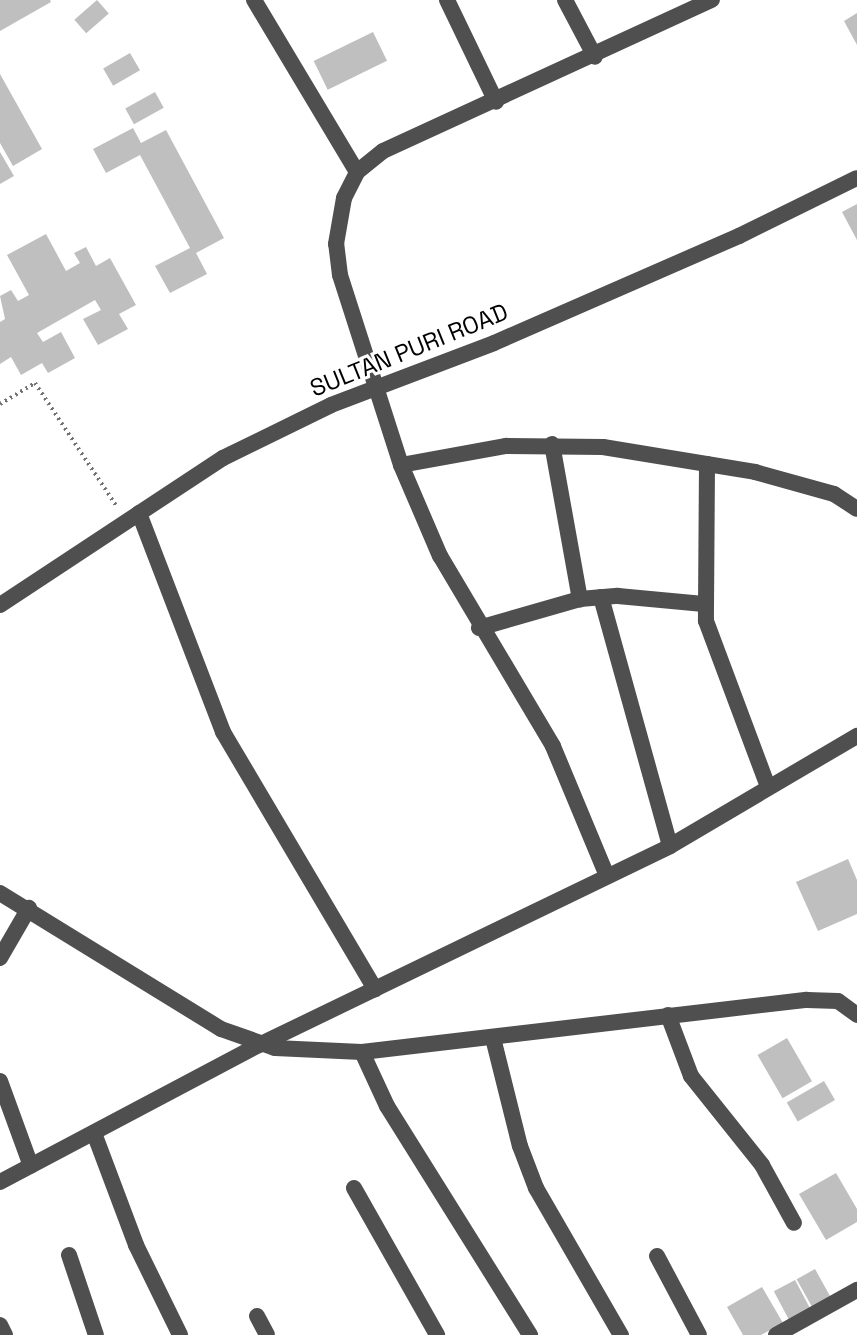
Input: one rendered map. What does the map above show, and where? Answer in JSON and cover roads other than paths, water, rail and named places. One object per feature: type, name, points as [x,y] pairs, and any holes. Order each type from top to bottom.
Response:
[{"type":"street","points":[[254,0],[357,172]]},
{"type":"street","points":[[447,0],[496,102]]},
{"type":"street","points":[[565,0],[595,57]]},
{"type":"street","points":[[607,876],[553,746],[479,628],[440,556],[401,465],[340,275],[336,244],[344,198],[357,172],[407,137],[496,102],[712,0]]},
{"type":"street","name":"SULTAN PURI ROAD","points":[[0,605],[223,458],[331,405],[379,390],[725,242],[857,178]]},
{"type":"street","points":[[401,465],[506,446],[552,444],[707,464],[799,483],[834,494],[857,509]]},
{"type":"street","points":[[552,444],[580,599]]},
{"type":"street","points":[[707,464],[704,604],[719,664],[768,787]]},
{"type":"street","points":[[133,518],[229,744],[375,989]]},
{"type":"street","points":[[479,628],[580,599],[601,597],[704,604]]},
{"type":"street","points":[[601,597],[670,846]]},
{"type":"street","points":[[0,1182],[259,1045],[670,846],[857,736]]},
{"type":"street","points":[[0,893],[29,908],[197,1015],[259,1045],[362,1052],[668,1015],[838,1001],[857,1006]]},
{"type":"street","points":[[0,958],[29,908]]},
{"type":"street","points":[[838,1001],[857,1015]]},
{"type":"street","points":[[668,1015],[691,1076],[762,1165],[794,1223]]},
{"type":"street","points":[[493,1038],[520,1146],[536,1188],[621,1335]]},
{"type":"street","points":[[362,1052],[387,1106],[530,1335]]},
{"type":"street","points":[[0,1081],[31,1166]]},
{"type":"street","points":[[94,1133],[136,1245],[180,1335]]},
{"type":"street","points":[[354,1188],[437,1335]]},
{"type":"street","points":[[69,1255],[96,1335]]},
{"type":"street","points":[[657,1256],[699,1335]]},
{"type":"street","points":[[776,1335],[804,1328],[857,1290]]},
{"type":"street","points":[[257,1316],[267,1335]]},
{"type":"street","points":[[0,1325],[5,1335]]}]
